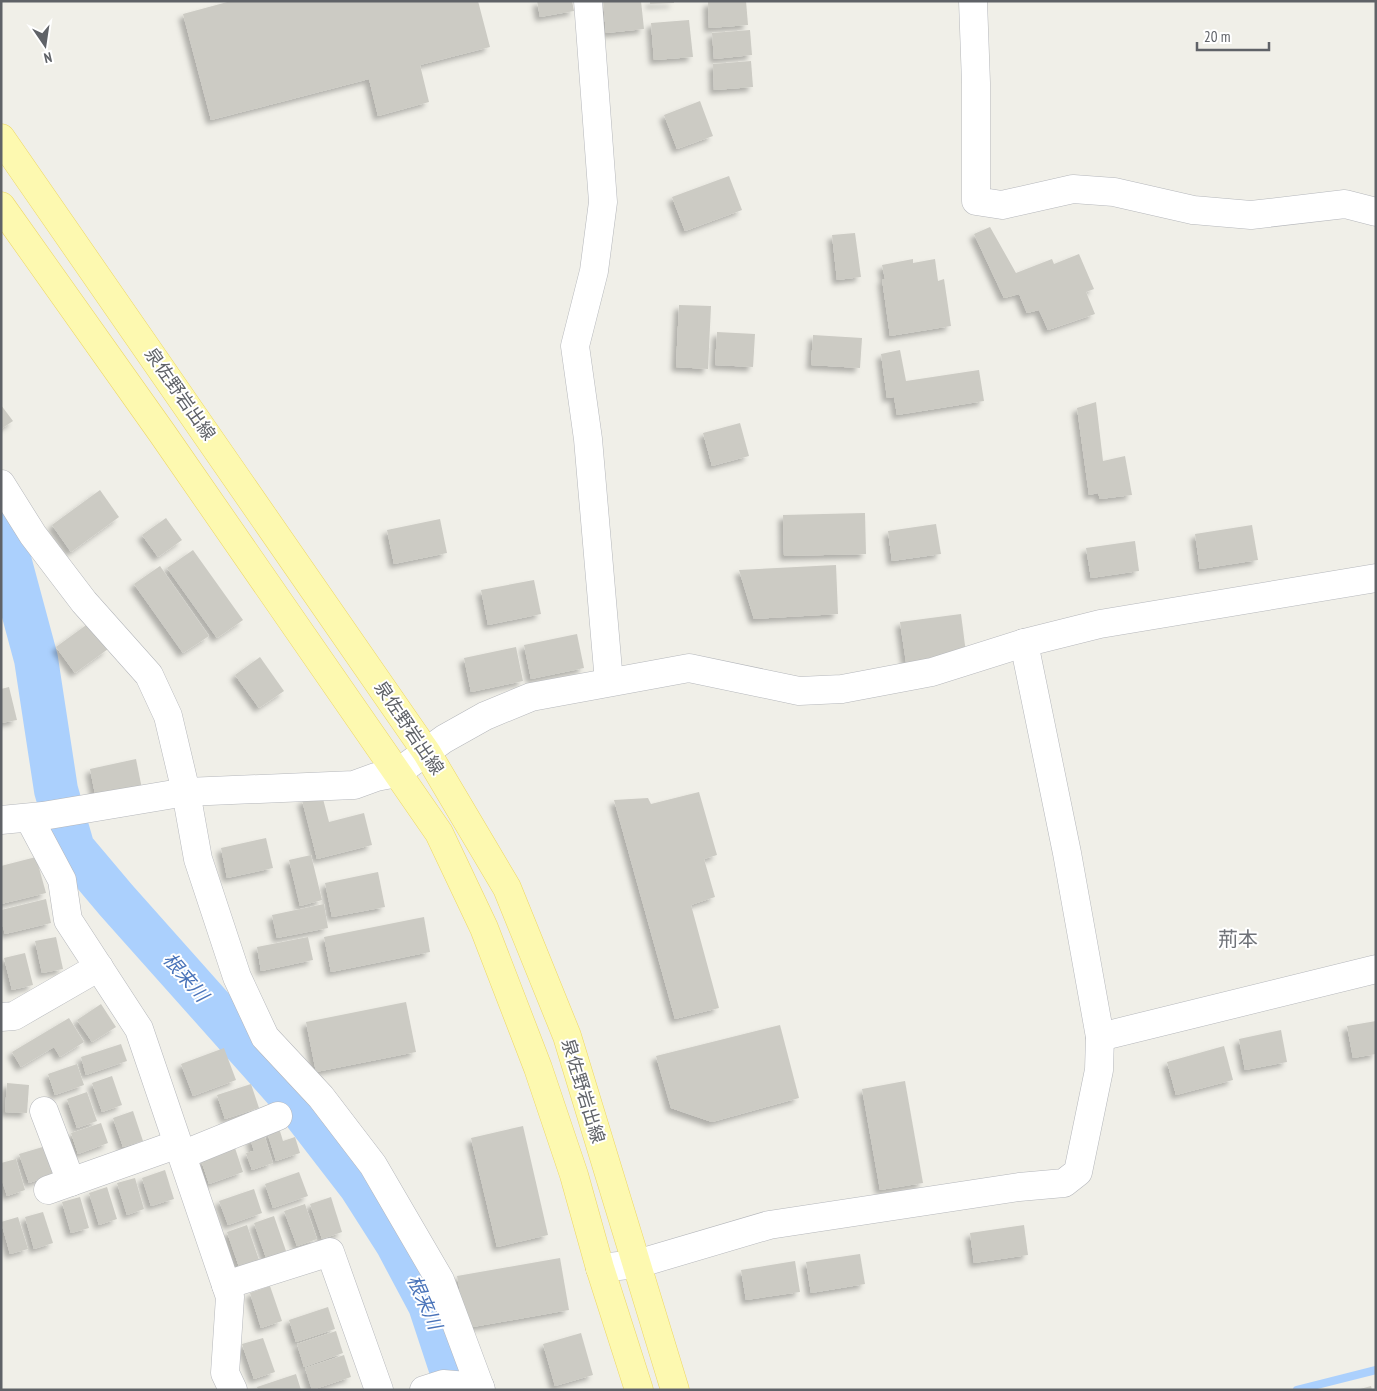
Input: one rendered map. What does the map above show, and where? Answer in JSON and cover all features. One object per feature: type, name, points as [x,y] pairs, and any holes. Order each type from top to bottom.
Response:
[{"type":"main road","name":"泉佐野岩出線","points":[[1,138],[427,753],[507,888],[567,1036],[675,1390]]},
{"type":"main road","name":"泉佐野岩出線","points":[[1,206],[185,466],[439,833],[484,928],[538,1068],[574,1175],[600,1268],[639,1390]]},
{"type":"street","points":[[588,1],[603,202],[594,271],[576,346],[588,439],[609,682]]},
{"type":"street","points":[[972,1],[976,83],[976,201],[1002,205],[1073,189],[1114,192],[1193,210],[1251,215],[1345,204],[1376,212]]},
{"type":"street","points":[[1,484],[33,536],[84,602],[149,675],[168,716],[186,792],[198,859],[237,977],[265,1037],[321,1097],[373,1165],[440,1280],[480,1388],[443,1384],[424,1390]]},
{"type":"street","points":[[1,820],[36,817],[186,792],[354,785],[376,777],[397,773],[444,739],[485,716],[531,697],[609,682],[690,668],[799,691],[842,689],[932,672],[1024,643],[1100,624],[1376,578]]},
{"type":"street","points":[[600,1268],[637,1264],[769,1225],[1019,1187],[1064,1182],[1078,1172],[1099,1070],[1100,1037],[1067,853],[1024,643]]},
{"type":"street","points":[[36,817],[62,880],[68,920],[139,1029],[230,1297],[225,1373],[233,1390]]},
{"type":"street","points":[[1,1017],[14,1016],[99,968]]},
{"type":"street","points":[[1100,1037],[1376,969]]},
{"type":"street","points":[[44,1111],[59,1186],[180,1150],[278,1116]]},
{"type":"street","points":[[226,1285],[330,1252],[379,1390]]},
{"type":"building","points":[[231,1],[478,1],[490,47],[420,65],[429,102],[378,116],[369,79],[211,120],[183,14]]},
{"type":"building","points":[[537,1],[572,1],[574,11],[540,17]]},
{"type":"building","points":[[603,1],[641,1],[644,29],[606,33]]},
{"type":"building","points":[[650,1],[674,1],[674,3],[650,4]]},
{"type":"building","points":[[746,1],[748,25],[709,28],[708,2]]},
{"type":"building","points":[[689,20],[693,57],[654,60],[651,23]]},
{"type":"building","points":[[750,30],[752,55],[714,59],[712,33]]},
{"type":"building","points":[[751,61],[753,87],[714,90],[713,64]]},
{"type":"building","points":[[700,101],[713,136],[677,149],[664,115]]},
{"type":"building","points":[[729,176],[742,210],[685,231],[672,197]]},
{"type":"building","points":[[990,227],[1016,273],[1052,259],[1054,264],[1079,254],[1094,289],[1086,292],[1095,314],[1048,330],[1039,310],[1027,313],[1019,294],[1004,298],[974,234]]},
{"type":"building","points":[[855,233],[861,277],[837,280],[832,235]]},
{"type":"building","points":[[913,259],[913,263],[935,259],[938,281],[944,279],[951,326],[890,336],[882,279],[885,279],[882,265]]},
{"type":"building","points":[[679,305],[711,306],[708,369],[676,367]]},
{"type":"building","points":[[717,332],[755,334],[753,367],[715,365]]},
{"type":"building","points":[[813,335],[862,338],[860,368],[811,365]]},
{"type":"building","points":[[900,350],[906,381],[979,370],[984,401],[897,415],[894,397],[887,398],[881,354]]},
{"type":"building","points":[[1096,402],[1103,461],[1125,456],[1132,495],[1100,499],[1098,493],[1089,495],[1077,408]]},
{"type":"building","points":[[1,405],[13,421],[1,429]]},
{"type":"building","points":[[740,423],[749,456],[712,466],[703,433]]},
{"type":"building","points":[[100,490],[119,517],[71,552],[52,525]]},
{"type":"building","points":[[865,513],[866,554],[784,556],[783,515]]},
{"type":"building","points":[[166,518],[182,540],[158,557],[142,535]]},
{"type":"building","points":[[440,519],[447,553],[394,564],[387,530]]},
{"type":"building","points":[[936,524],[941,554],[892,561],[888,531]]},
{"type":"building","points":[[1252,525],[1258,560],[1200,569],[1195,534]]},
{"type":"building","points":[[1135,541],[1139,571],[1091,578],[1086,548]]},
{"type":"building","points":[[193,550],[243,620],[217,638],[167,568]]},
{"type":"building","points":[[836,565],[838,614],[754,619],[739,570]]},
{"type":"building","points":[[160,566],[209,636],[183,653],[134,584]]},
{"type":"building","points":[[534,580],[541,614],[488,625],[481,590]]},
{"type":"building","points":[[961,614],[966,653],[906,662],[900,622]]},
{"type":"building","points":[[89,623],[108,649],[75,673],[56,647]]},
{"type":"building","points":[[577,634],[584,668],[531,679],[524,645]]},
{"type":"building","points":[[516,647],[523,681],[471,692],[464,658]]},
{"type":"building","points":[[260,657],[284,691],[259,708],[235,675]]},
{"type":"building","points":[[9,687],[17,720],[1,723],[1,689]]},
{"type":"building","points":[[136,759],[142,789],[96,799],[90,769]]},
{"type":"building","points":[[699,792],[717,855],[704,859],[715,897],[691,905],[719,1008],[675,1019],[614,800],[648,798],[651,804]]},
{"type":"building","points":[[322,795],[329,822],[364,813],[372,845],[317,859],[302,800]]},
{"type":"building","points":[[266,838],[273,868],[227,878],[221,848]]},
{"type":"building","points":[[311,855],[322,900],[300,906],[289,860]]},
{"type":"building","points":[[36,857],[46,893],[1,904],[1,866]]},
{"type":"building","points":[[378,872],[385,907],[332,917],[325,883]]},
{"type":"building","points":[[46,899],[51,923],[5,934],[1,920],[1,910]]},
{"type":"building","points":[[324,904],[328,928],[277,938],[272,915]]},
{"type":"building","points":[[424,917],[430,952],[331,972],[324,937]]},
{"type":"building","points":[[56,937],[63,969],[42,973],[35,941]]},
{"type":"building","points":[[308,937],[313,960],[261,971],[257,947]]},
{"type":"building","points":[[25,953],[33,985],[12,990],[4,958]]},
{"type":"building","points":[[406,1002],[416,1052],[316,1072],[306,1022]]},
{"type":"building","points":[[101,1004],[116,1027],[92,1042],[77,1020]]},
{"type":"building","points":[[69,1018],[84,1042],[60,1057],[54,1047],[21,1067],[12,1052]]},
{"type":"building","points":[[1376,1021],[1376,1054],[1353,1058],[1347,1026]]},
{"type":"building","points":[[780,1025],[799,1098],[712,1122],[671,1108],[656,1056]]},
{"type":"building","points":[[1281,1030],[1287,1062],[1245,1070],[1239,1039]]},
{"type":"building","points":[[121,1044],[127,1061],[86,1075],[81,1057]]},
{"type":"building","points":[[1224,1046],[1233,1080],[1176,1095],[1167,1062]]},
{"type":"building","points":[[224,1048],[236,1080],[193,1096],[181,1064]]},
{"type":"building","points":[[77,1064],[84,1085],[55,1095],[48,1074]]},
{"type":"building","points":[[112,1076],[122,1105],[102,1112],[92,1083]]},
{"type":"building","points":[[905,1081],[923,1183],[880,1190],[862,1089]]},
{"type":"building","points":[[7,1083],[29,1085],[27,1113],[5,1112]]},
{"type":"building","points":[[251,1084],[259,1108],[225,1119],[217,1095]]},
{"type":"building","points":[[87,1092],[97,1121],[77,1128],[67,1099]]},
{"type":"building","points":[[133,1111],[143,1141],[123,1147],[113,1118]]},
{"type":"building","points":[[101,1123],[108,1143],[78,1154],[71,1133]]},
{"type":"building","points":[[523,1126],[548,1235],[497,1247],[471,1138]]},
{"type":"building","points":[[279,1128],[283,1141],[295,1137],[300,1153],[276,1161],[267,1132]]},
{"type":"building","points":[[264,1134],[273,1163],[252,1170],[246,1153],[254,1151],[250,1138]]},
{"type":"building","points":[[46,1146],[55,1174],[29,1183],[19,1154]]},
{"type":"building","points":[[235,1148],[243,1172],[209,1184],[201,1160]]},
{"type":"building","points":[[16,1159],[25,1190],[7,1196],[1,1177],[1,1163]]},
{"type":"building","points":[[165,1170],[174,1199],[151,1206],[142,1178]]},
{"type":"building","points":[[299,1172],[308,1196],[273,1208],[265,1184]]},
{"type":"building","points":[[135,1178],[144,1209],[127,1215],[117,1183]]},
{"type":"building","points":[[107,1187],[117,1219],[99,1225],[89,1193]]},
{"type":"building","points":[[254,1189],[262,1213],[228,1225],[219,1201]]},
{"type":"building","points":[[80,1197],[89,1228],[71,1233],[62,1202]]},
{"type":"building","points":[[331,1197],[342,1232],[322,1239],[310,1204]]},
{"type":"building","points":[[305,1204],[317,1239],[297,1246],[284,1211]]},
{"type":"building","points":[[43,1212],[53,1243],[34,1249],[25,1217]]},
{"type":"building","points":[[274,1216],[286,1251],[266,1258],[254,1223]]},
{"type":"building","points":[[18,1217],[28,1249],[10,1254],[1,1222]]},
{"type":"building","points":[[247,1225],[259,1260],[239,1267],[227,1232]]},
{"type":"building","points":[[1024,1225],[1028,1255],[974,1263],[970,1233]]},
{"type":"building","points":[[860,1254],[865,1284],[811,1293],[806,1262]]},
{"type":"building","points":[[560,1258],[569,1310],[467,1328],[457,1276]]},
{"type":"building","points":[[795,1261],[800,1292],[746,1300],[741,1270]]},
{"type":"building","points":[[270,1286],[282,1321],[261,1328],[250,1293]]},
{"type":"building","points":[[328,1307],[335,1329],[296,1342],[289,1320]]},
{"type":"building","points":[[336,1331],[343,1353],[304,1367],[297,1344]]},
{"type":"building","points":[[581,1333],[593,1375],[555,1386],[543,1344]]},
{"type":"building","points":[[263,1338],[275,1372],[254,1379],[242,1344]]},
{"type":"building","points":[[344,1355],[351,1377],[312,1390],[305,1368]]},
{"type":"building","points":[[296,1374],[301,1390],[258,1390],[257,1387]]},
{"type":"building","points":[[1371,1386],[1372,1390],[1360,1390],[1360,1389]]},
{"type":"waterway","name":"根来川","points":[[1,529],[36,659],[56,790],[73,849],[296,1102],[360,1185],[397,1243],[430,1305],[458,1390]]},
{"type":"waterway","points":[[1297,1390],[1376,1370]]},
{"type":"district","name":"荊本","points":[[1238,939]]}]
